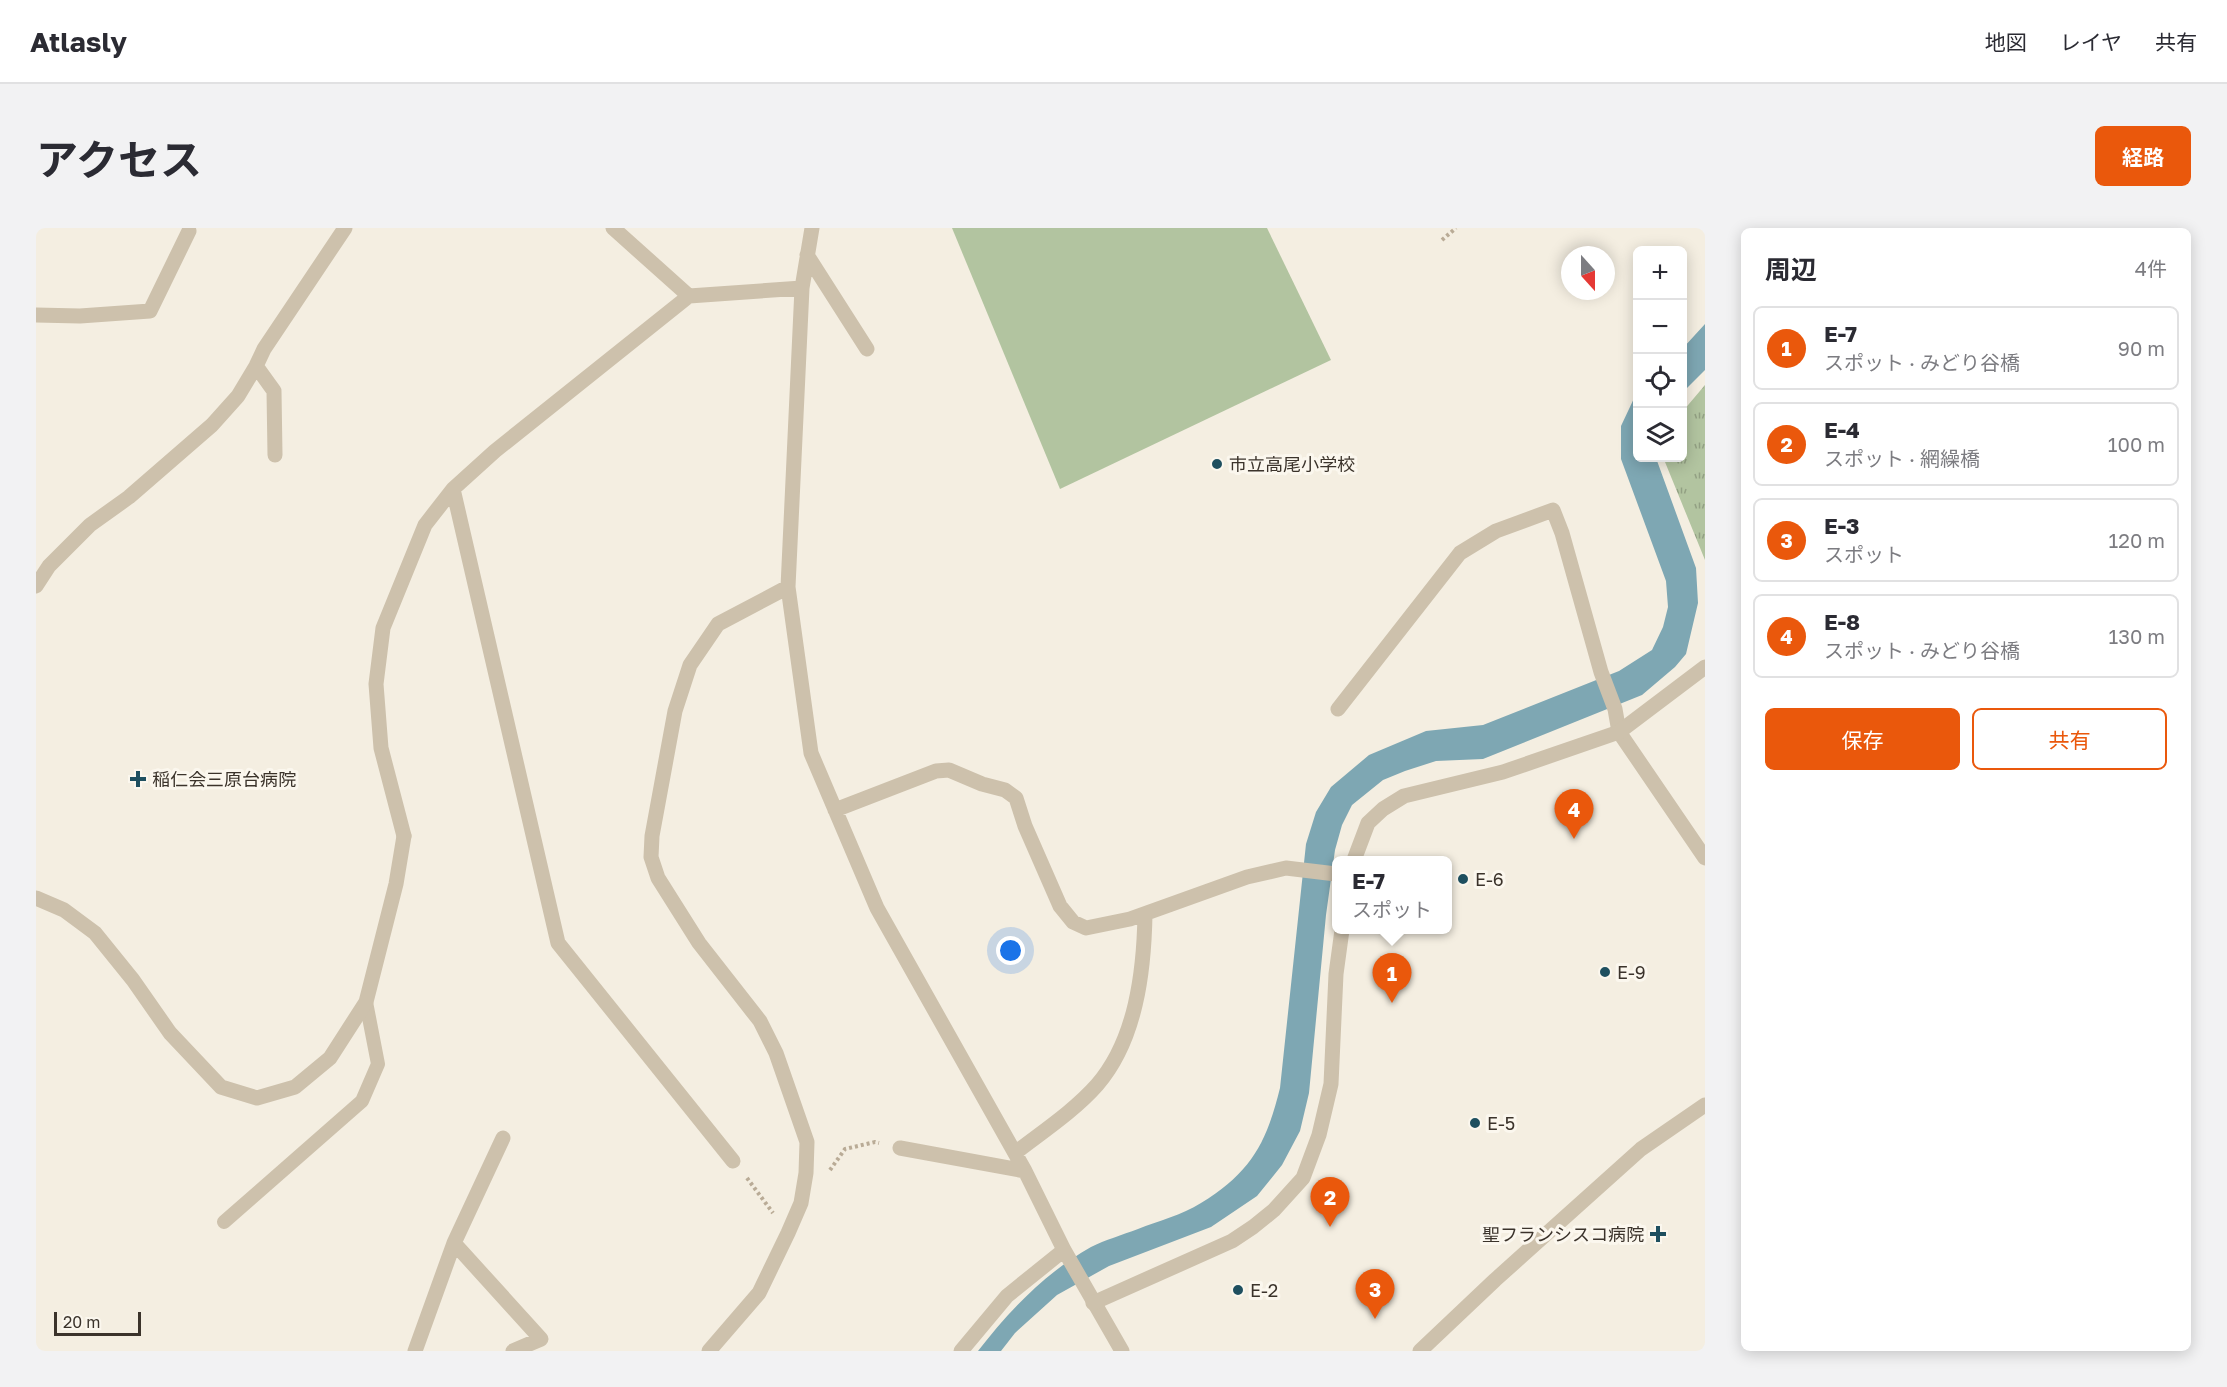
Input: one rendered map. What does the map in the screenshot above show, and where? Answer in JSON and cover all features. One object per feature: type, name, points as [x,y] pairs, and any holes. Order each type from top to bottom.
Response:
[{"type":"street","points":[[36,586],[43,566],[90,525],[129,497],[212,425],[238,396],[264,349],[345,228]]},
{"type":"street","points":[[613,228],[689,296]]},
{"type":"street","points":[[812,228],[802,288],[788,587],[811,753],[877,909],[1025,1171],[1064,1250],[1122,1351]]},
{"type":"street","points":[[36,315],[80,316],[150,311],[189,231]]},
{"type":"street","points":[[807,255],[867,349]]},
{"type":"street","points":[[36,898],[64,910],[95,933],[170,1033],[221,1087],[257,1098],[295,1087],[330,1058],[366,1002],[396,884],[404,836],[381,748],[376,684],[383,628],[425,525],[453,489],[495,451],[689,296],[802,288]]},
{"type":"street","points":[[256,366],[274,391],[275,454]]},
{"type":"street","points":[[453,489],[558,943],[734,1161]]},
{"type":"street","points":[[1338,709],[1460,553],[1496,531],[1553,510],[1562,532],[1601,672],[1616,708],[1619,732],[1705,858]]},
{"type":"street","points":[[709,1351],[759,1293],[788,1233],[801,1203],[807,1173],[807,1142],[776,1053],[760,1021],[699,943],[658,878],[651,857],[652,836],[675,711],[690,665],[718,624],[788,587]]},
{"type":"street","points":[[1356,856],[1368,823],[1383,809],[1404,796],[1503,772],[1619,732],[1705,667]]},
{"type":"street","points":[[836,810],[936,771],[949,770],[982,784],[1005,789],[1016,798],[1025,826],[1060,906],[1073,922],[1086,928],[1145,914],[1247,877],[1286,868],[1332,874]]},
{"type":"street","points":[[1015,1153],[1096,1086],[1113,1063],[1134,1007],[1144,952],[1145,914]]},
{"type":"street","points":[[1091,1298],[1232,1241],[1274,1210],[1303,1178],[1319,1135],[1332,1084],[1336,974],[1341,934]]},
{"type":"street","points":[[1420,1351],[1495,1280],[1641,1149],[1705,1105]]},
{"type":"street","points":[[415,1351],[454,1243],[503,1138]]},
{"type":"street","points":[[900,1148],[1025,1171]]},
{"type":"street","points":[[454,1243],[541,1339],[513,1351]]},
{"type":"street","points":[[962,1351],[1007,1296],[1064,1250]]},
{"type":"lane","points":[[224,1222],[362,1101],[378,1064],[366,1002]]},
{"type":"path","points":[[1442,240],[1454,229]]},
{"type":"path","points":[[824,1178],[845,1149],[875,1142],[900,1148]]},
{"type":"path","points":[[734,1161],[788,1233]]},
{"type":"green space","points":[[952,228],[1267,228],[1331,360],[1060,489]]},
{"type":"green space","points":[[1705,385],[1705,560],[1665,462],[1687,462],[1687,406]]},
{"type":"water","points":[[1705,324],[1705,370],[1687,388],[1687,354],[1687,344]]},
{"type":"water","points":[[1633,400],[1633,462],[1657,462],[1696,568],[1698,603],[1686,654],[1675,667],[1642,695],[1483,759],[1436,761],[1405,771],[1383,780],[1352,805],[1342,825],[1334,856],[1332,856],[1309,1093],[1300,1131],[1282,1165],[1257,1196],[1211,1227],[1109,1266],[1057,1295],[1015,1333],[1001,1351],[978,1351],[1029,1293],[1058,1268],[1096,1244],[1178,1214],[1201,1203],[1232,1180],[1254,1155],[1269,1125],[1280,1088],[1306,844],[1316,812],[1331,787],[1369,755],[1426,731],[1483,725],[1619,671],[1652,650],[1663,627],[1668,607],[1666,581],[1621,459],[1621,426]]},
{"type":"place","name":"市立高尾小学校","points":[[1217,464]]},
{"type":"place","name":"稲仁会三原台病院","points":[[138,779]]},
{"type":"place","name":"E-8","points":[[1574,839]]},
{"type":"place","name":"E-6","points":[[1463,879]]},
{"type":"place","name":"E-9","points":[[1605,972]]},
{"type":"place","name":"E-7","points":[[1392,1003]]},
{"type":"place","name":"E-5","points":[[1475,1123]]},
{"type":"place","name":"E-4","points":[[1330,1227]]},
{"type":"place","name":"聖フランシスコ病院","points":[[1658,1234]]},
{"type":"place","name":"E-2","points":[[1238,1290]]},
{"type":"place","name":"E-3","points":[[1375,1319]]}]
